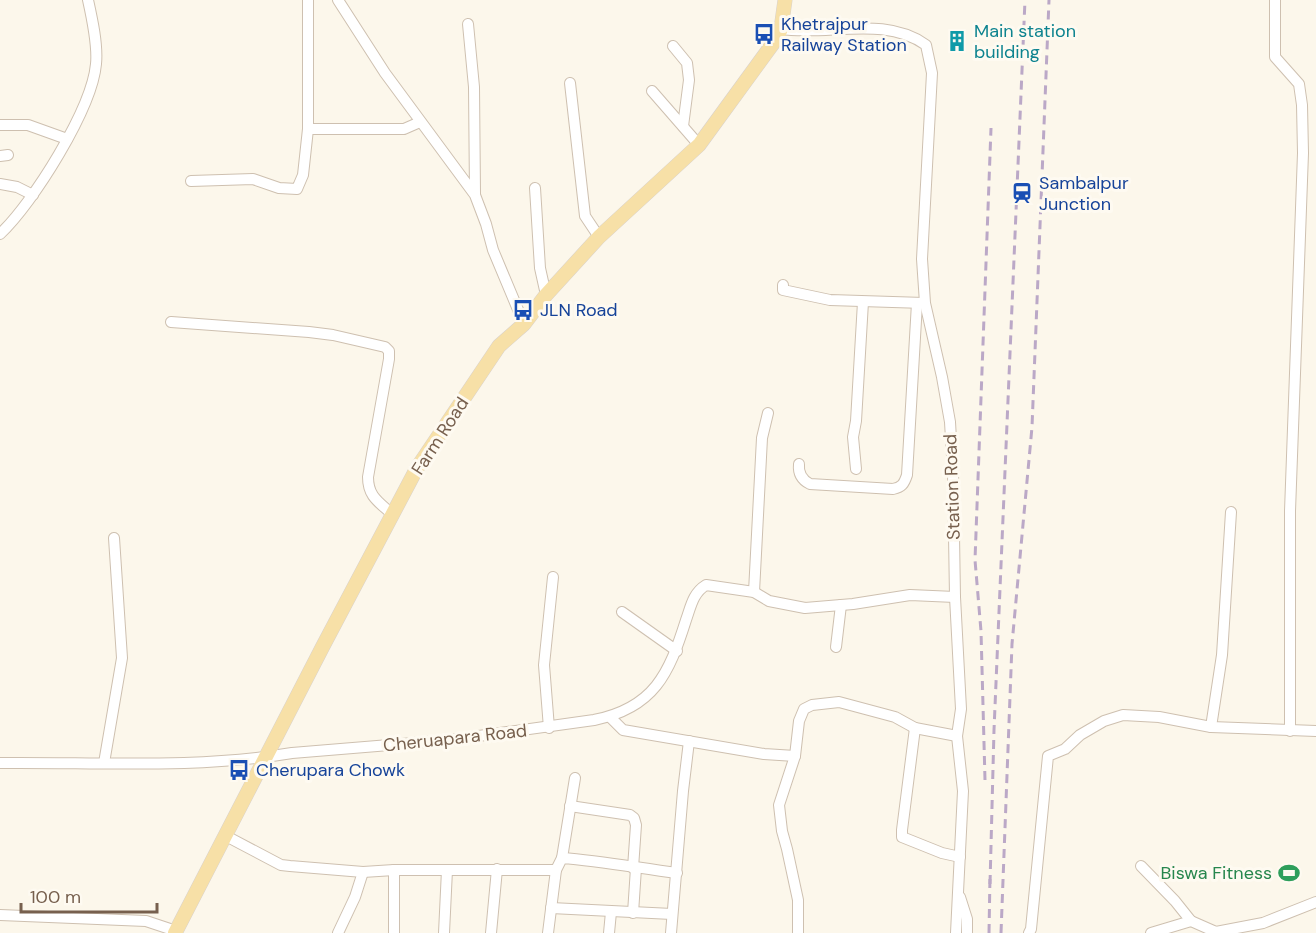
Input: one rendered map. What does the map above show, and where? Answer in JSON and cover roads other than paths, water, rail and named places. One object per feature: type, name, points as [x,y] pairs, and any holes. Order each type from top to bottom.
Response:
[{"type":"main road","name":"Farm Road","points":[[176,932],[417,468],[499,346],[524,324],[546,295],[599,237],[699,145],[765,56],[781,28],[785,0]]},
{"type":"street","points":[[0,234],[13,222],[33,195],[67,139],[90,92],[96,62],[88,0]]},
{"type":"street","points":[[191,181],[253,179],[279,188],[297,189],[303,175],[308,129],[308,0]]},
{"type":"street","points":[[338,0],[385,73],[475,195],[493,250],[524,324]]},
{"type":"street","points":[[1275,0],[1275,57],[1299,84],[1302,105],[1302,188],[1290,511],[1290,731]]},
{"type":"street","points":[[468,24],[474,87],[475,195]]},
{"type":"street","name":"Station Road","points":[[781,28],[791,30],[895,30],[916,38],[926,45],[932,73],[921,303],[942,377],[950,422],[953,472],[955,597],[961,709],[957,736],[963,791],[956,933]]},
{"type":"street","points":[[673,46],[687,63],[689,80],[683,126]]},
{"type":"street","points":[[570,82],[585,216],[599,237]]},
{"type":"street","points":[[652,91],[699,145]]},
{"type":"street","points":[[308,129],[404,129],[420,122]]},
{"type":"street","points":[[0,126],[28,125],[67,139]]},
{"type":"street","points":[[0,184],[17,187],[33,195]]},
{"type":"street","points":[[534,188],[540,268],[546,295]]},
{"type":"street","points":[[783,285],[783,290],[830,300],[921,303],[905,483],[900,488],[893,489],[810,484],[803,481],[798,470],[799,464]]},
{"type":"street","points":[[856,469],[853,437],[856,421],[863,302]]},
{"type":"street","points":[[171,322],[309,332],[385,347],[389,351],[389,359],[368,477],[368,489],[371,495],[393,515]]},
{"type":"street","points":[[754,592],[762,438],[768,413]]},
{"type":"street","points":[[1211,728],[1222,655],[1231,512]]},
{"type":"street","points":[[104,763],[122,658],[114,538]]},
{"type":"street","points":[[549,728],[544,664],[553,577]]},
{"type":"street","name":"Cheruapara Road","points":[[0,763],[204,762],[450,740],[549,728],[610,717],[631,708],[646,698],[665,675],[677,651],[697,591],[706,585],[754,592],[770,601],[805,608],[910,595],[955,597]]},
{"type":"street","points":[[836,646],[841,605]]},
{"type":"street","points":[[622,612],[677,651]]},
{"type":"street","points":[[798,933],[798,900],[782,831],[779,805],[795,756],[799,721],[804,709],[812,705],[839,702],[895,717],[915,728],[957,736]]},
{"type":"street","points":[[1029,933],[1048,756],[1065,748],[1080,735],[1104,721],[1122,715],[1159,717],[1211,728],[1316,731]]},
{"type":"street","points":[[610,717],[623,730],[764,754],[795,756]]},
{"type":"street","points":[[915,728],[902,837],[942,853],[960,857]]},
{"type":"street","points":[[671,933],[689,741]]},
{"type":"street","points":[[548,933],[556,870],[562,858],[575,778]]},
{"type":"street","points":[[570,806],[630,815],[634,818],[636,825],[633,913]]},
{"type":"street","points":[[226,836],[281,865],[363,872],[556,870]]},
{"type":"street","points":[[562,858],[605,861],[635,868],[677,873]]},
{"type":"street","points":[[1141,866],[1191,921],[1216,932],[1263,923],[1316,902]]},
{"type":"street","points":[[491,933],[497,869]]},
{"type":"street","points":[[394,870],[394,933]]},
{"type":"street","points":[[444,933],[447,870]]},
{"type":"street","points":[[338,933],[355,897],[363,872]]},
{"type":"street","points":[[959,894],[967,919],[967,933]]},
{"type":"street","points":[[551,908],[672,914]]},
{"type":"street","points":[[609,933],[611,912]]},
{"type":"street","points":[[0,915],[146,921],[176,932]]},
{"type":"street","points":[[1151,933],[1191,921]]},
{"type":"railway","points":[[990,884],[994,730],[1025,0]]},
{"type":"railway","points":[[1001,933],[1012,644],[1032,427],[1049,0]]},
{"type":"railway","points":[[985,780],[981,631],[975,560],[991,128]]},
{"type":"railway","points":[[989,933],[990,876]]},
{"type":"place","name":"Khetrajpur Railway Station","points":[[764,34]]},
{"type":"place","name":"Main station building","points":[[957,41]]},
{"type":"place","name":"Sambalpur Junction","points":[[1022,193]]},
{"type":"place","name":"JLN Road","points":[[523,310]]},
{"type":"place","name":"Cherupara Chowk","points":[[239,770]]},
{"type":"place","name":"Biswa Fitness","points":[[1289,873]]}]
